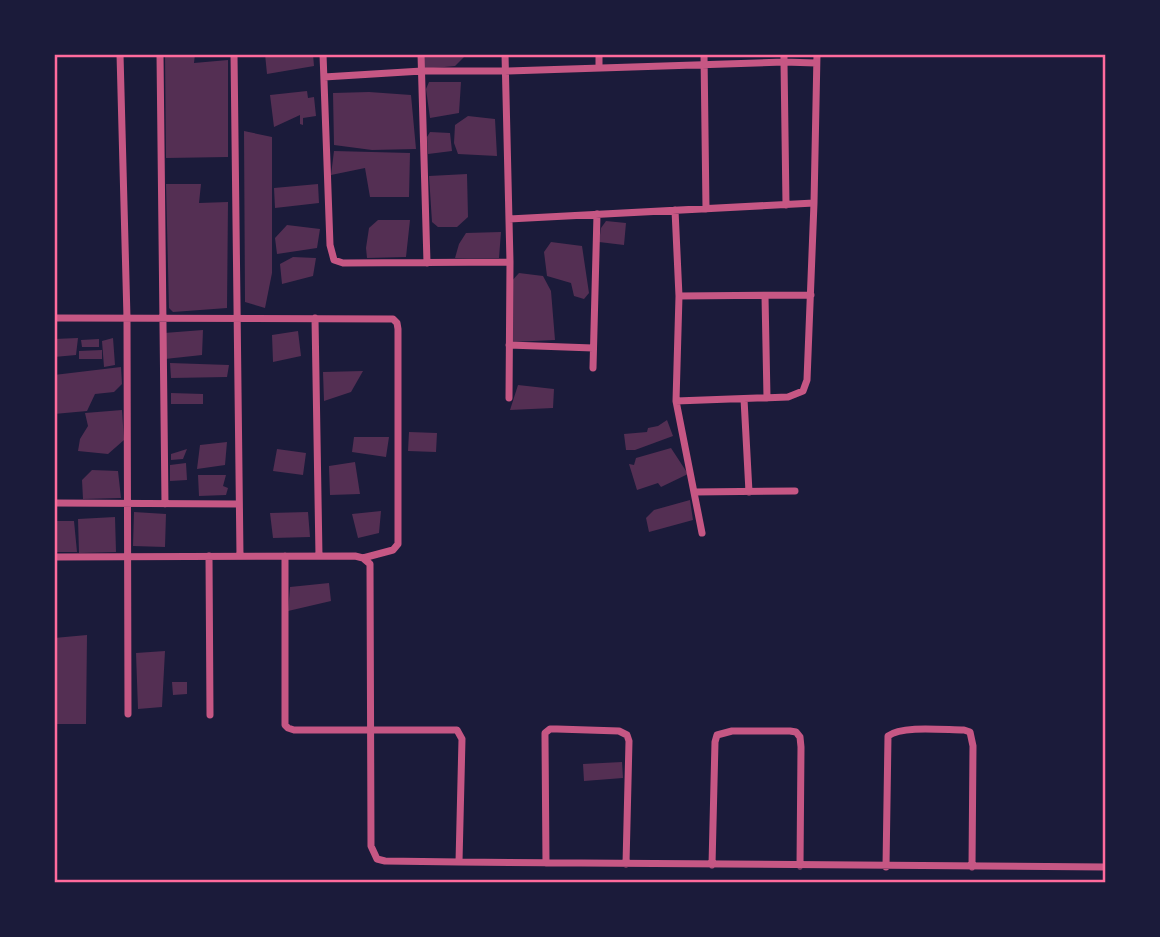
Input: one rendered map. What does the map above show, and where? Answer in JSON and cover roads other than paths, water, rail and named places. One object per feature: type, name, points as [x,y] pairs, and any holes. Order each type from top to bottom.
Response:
[{"type":"street","points":[[120,54],[127,318],[128,714]]},
{"type":"street","points":[[160,54],[165,504]]},
{"type":"street","points":[[234,54],[240,556]]},
{"type":"street","points":[[323,54],[330,245],[334,260],[343,263],[510,262]]},
{"type":"street","points":[[421,54],[427,263]]},
{"type":"street","points":[[505,54],[510,262],[509,398]]},
{"type":"street","points":[[599,54],[599,66]]},
{"type":"street","points":[[704,54],[706,209]]},
{"type":"street","points":[[784,58],[786,205]]},
{"type":"street","points":[[324,77],[422,71],[505,71],[817,58],[811,295],[807,380],[803,391],[788,397],[676,401]]},
{"type":"street","points":[[509,219],[814,203]]},
{"type":"street","points":[[675,210],[679,296],[676,401],[702,533]]},
{"type":"street","points":[[593,368],[597,215]]},
{"type":"street","points":[[679,296],[811,295]]},
{"type":"street","points":[[765,296],[767,398]]},
{"type":"street","points":[[54,318],[393,319],[397,323],[398,544],[393,550],[363,558]]},
{"type":"street","points":[[314,318],[319,556]]},
{"type":"street","points":[[509,345],[593,348]]},
{"type":"street","points":[[744,398],[749,492]]},
{"type":"street","points":[[694,492],[794,491]]},
{"type":"street","points":[[54,503],[239,504]]},
{"type":"street","points":[[208,556],[210,715]]},
{"type":"street","points":[[285,556],[285,725],[294,730],[451,729],[461,734],[459,862]]},
{"type":"street","points":[[54,557],[355,556],[370,564],[373,854],[377,859],[886,867],[1106,867]]},
{"type":"street","points":[[546,863],[545,733],[550,729],[557,729],[620,731],[627,735],[626,864]]},
{"type":"street","points":[[886,867],[886,742],[893,732],[903,730],[970,732],[973,746],[972,867]]},
{"type":"street","points":[[712,865],[717,735],[732,731],[790,731],[796,732],[800,737],[801,747],[800,866]]}]
